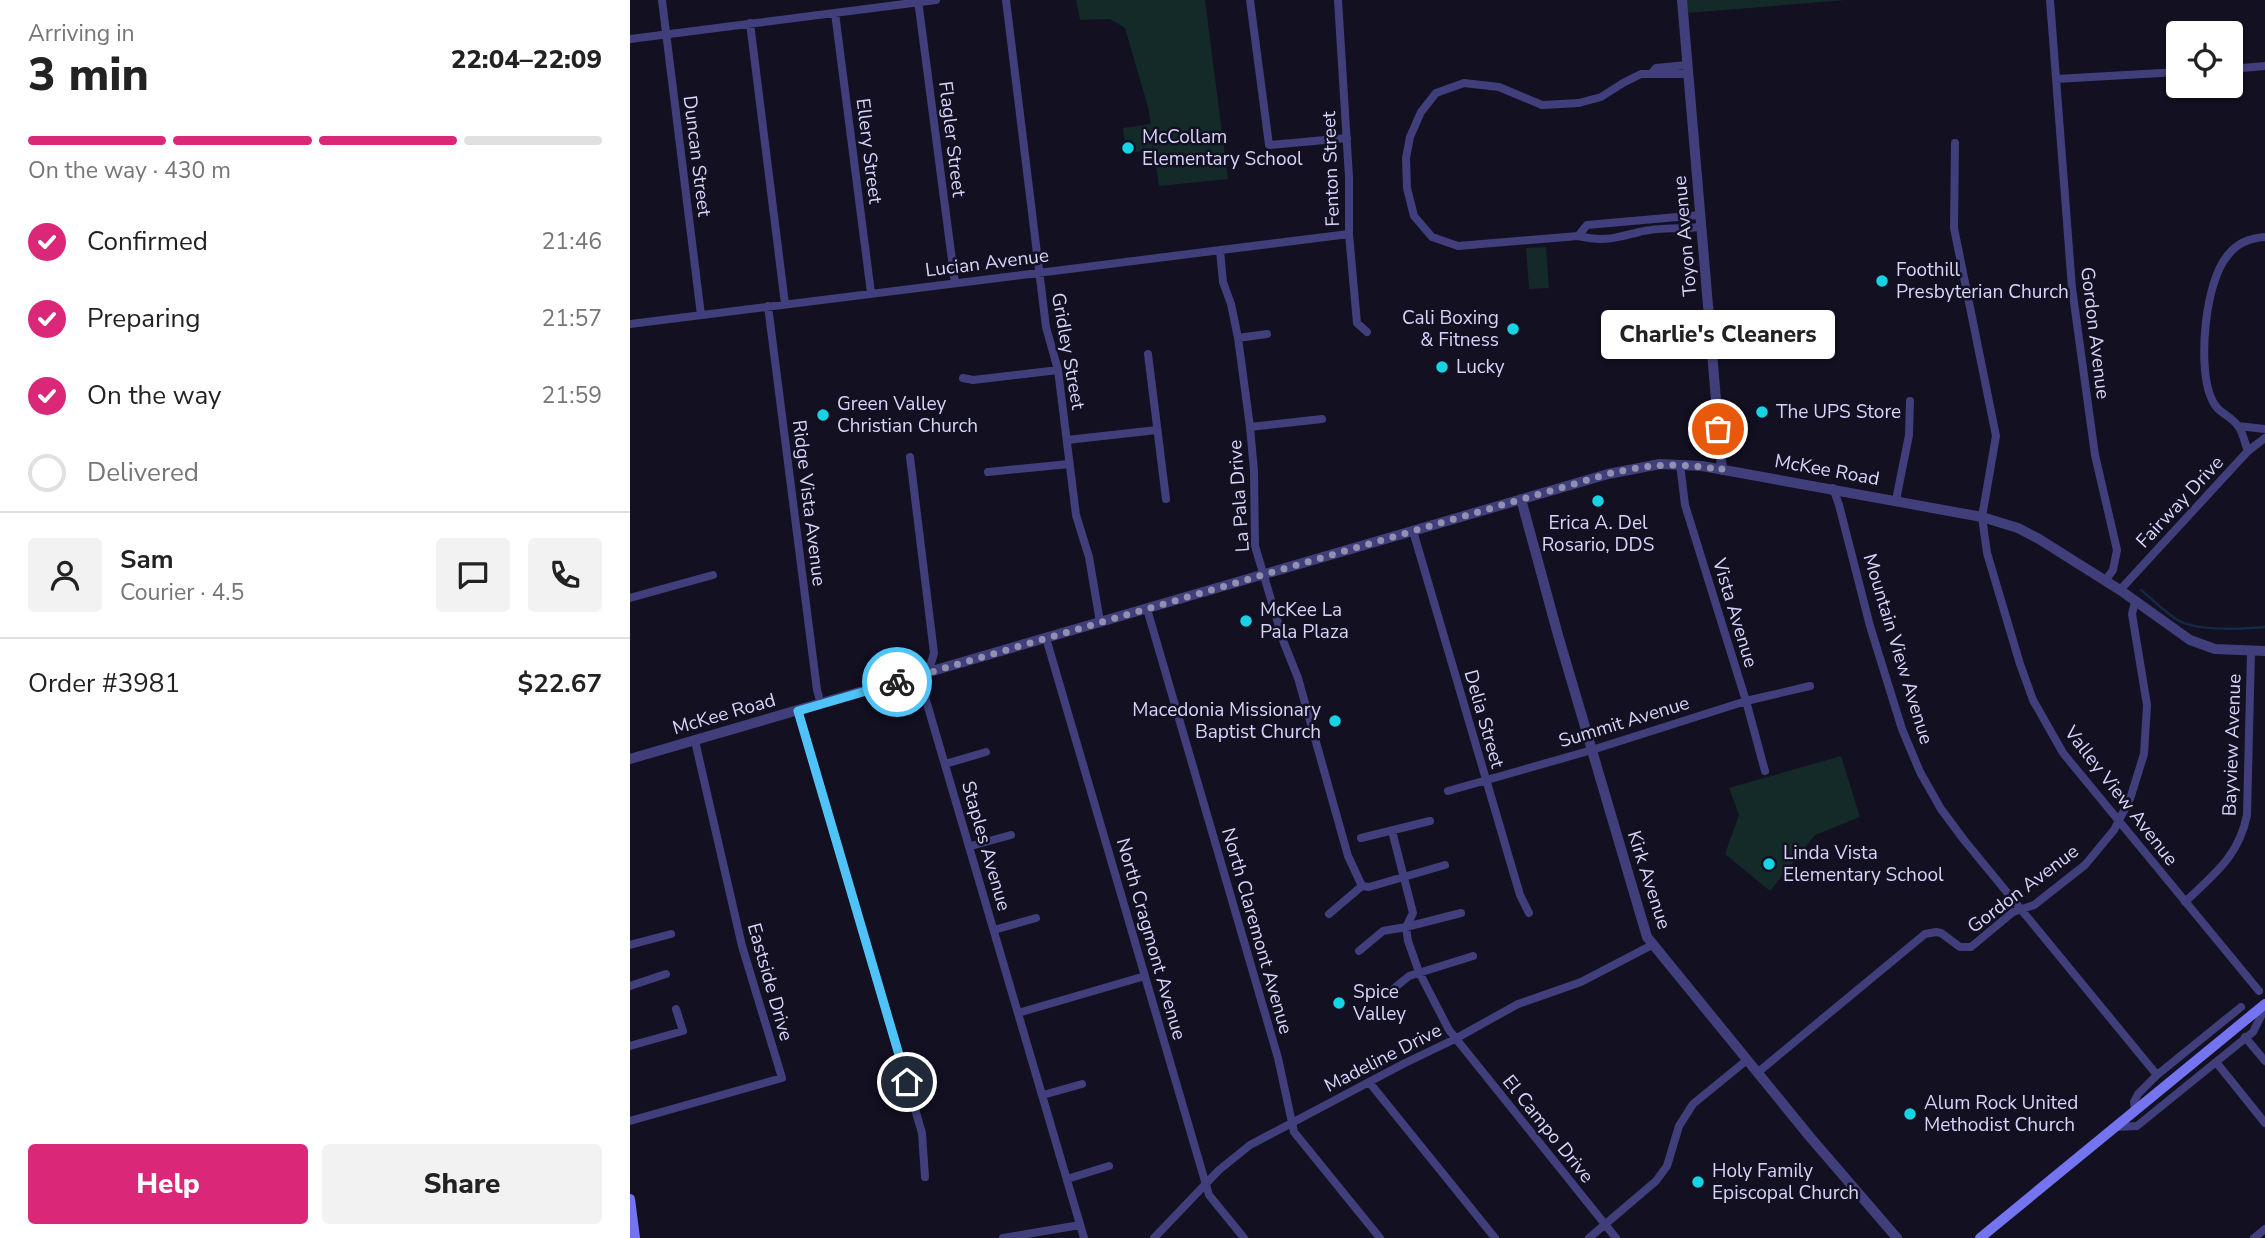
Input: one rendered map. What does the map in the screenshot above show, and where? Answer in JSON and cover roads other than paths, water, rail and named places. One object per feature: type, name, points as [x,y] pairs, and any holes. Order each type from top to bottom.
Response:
[{"type":"main road","points":[[1980,1238],[2265,1006]]},
{"type":"main road","points":[[630,1199],[635,1238]]},
{"type":"street","name":"Duncan Street","points":[[662,0],[701,316]]},
{"type":"street","points":[[630,39],[936,0]]},
{"type":"street","name":"Gridley Street","points":[[1006,0],[1046,327],[1058,370],[1076,515],[1089,557],[1100,622]]},
{"type":"street","points":[[1250,0],[1269,145],[1347,138]]},
{"type":"street","name":"Fenton Street","points":[[1338,0],[1349,177],[1349,234],[1357,323],[1367,332]]},
{"type":"street","name":"Toyon Avenue","points":[[1682,0],[1722,470]]},
{"type":"street","name":"Gordon Avenue","points":[[2050,0],[2071,288],[2095,455],[2117,550],[2113,569],[2105,581]]},
{"type":"street","name":"Flagler Street","points":[[918,1],[955,283]]},
{"type":"street","name":"Ellery Street","points":[[835,13],[871,293]]},
{"type":"street","points":[[750,23],[785,304]]},
{"type":"street","points":[[2243,68],[2265,66]]},
{"type":"street","points":[[1687,69],[1656,75],[1641,74],[1601,97],[1579,103],[1542,105],[1499,87],[1464,83],[1436,93],[1421,112],[1410,137],[1406,158],[1407,188],[1414,216],[1432,237],[1458,246],[1578,236],[1595,239],[1626,237],[1639,232],[1701,227]]},
{"type":"street","points":[[2056,79],[2166,73]]},
{"type":"street","name":"Valley View Avenue","points":[[1955,143],[1954,228],[1996,436],[1982,516],[1987,553],[2020,664],[2033,700],[2063,753],[2259,991]]},
{"type":"street","points":[[1578,236],[1587,225],[1700,215]]},
{"type":"street","name":"Lucian Avenue","points":[[630,324],[1349,234]]},
{"type":"street","points":[[2248,451],[2238,426],[2213,403],[2208,391],[2204,354],[2213,288],[2219,267],[2226,256],[2242,242],[2265,237]]},
{"type":"street","name":"La Pala Drive","points":[[1220,250],[1223,282],[1238,338],[1250,427],[1254,471],[1255,546],[1284,643],[1298,678],[1348,856],[1362,886]]},
{"type":"street","name":"Ridge Vista Avenue","points":[[768,306],[817,690],[821,704]]},
{"type":"street","points":[[1238,338],[1267,334]]},
{"type":"street","points":[[1148,354],[1166,499]]},
{"type":"street","points":[[963,378],[973,380],[1058,370]]},
{"type":"street","points":[[1896,500],[1909,435],[1910,401]]},
{"type":"street","points":[[1250,427],[1322,419]]},
{"type":"street","points":[[2238,426],[2265,429]]},
{"type":"street","points":[[1067,440],[1157,430]]},
{"type":"street","name":"Fairway Drive","points":[[2120,590],[2248,451],[2265,438]]},
{"type":"street","name":"Staples Avenue","points":[[909,457],[934,653],[923,690],[1084,1238]]},
{"type":"street","points":[[988,472],[1069,464]]},
{"type":"street","name":"McKee Road","points":[[630,759],[1642,466],[1680,464],[1722,470],[1982,516],[2018,528],[2039,539],[2120,590],[2190,640],[2203,646],[2265,652]]},
{"type":"street","name":"Vista Avenue","points":[[1680,464],[1685,505],[1765,771]]},
{"type":"street","name":"Mountain View Avenue","points":[[1833,488],[1870,626],[1902,729],[1941,809],[2157,1075]]},
{"type":"street","name":"Kirk Avenue","points":[[1521,499],[1641,923],[1652,945],[1897,1238]]},
{"type":"street","name":"Delia Street","points":[[1413,531],[1485,780],[1520,895],[1529,913]]},
{"type":"street","points":[[630,598],[713,575]]},
{"type":"street","name":"Gordon Avenue","points":[[1757,1073],[1925,934],[1941,933],[1959,947],[1971,947],[2013,912],[2034,905],[2085,865],[2106,842],[2130,799],[2144,754],[2147,705],[2132,614],[2135,601]]},
{"type":"street","name":"North Claremont Avenue","points":[[1146,608],[1278,1058],[1294,1132],[1380,1238]]},
{"type":"street","name":"North Cragmont Avenue","points":[[1046,638],[1209,1195],[1244,1238]]},
{"type":"street","name":"Bayview Avenue","points":[[2185,902],[2228,861],[2244,830],[2247,815],[2251,651]]},
{"type":"street","name":"Summit Avenue","points":[[1448,791],[1592,750],[1746,701],[1810,686]]},
{"type":"street","points":[[798,711],[922,1133],[925,1177]]},
{"type":"street","name":"Eastside Drive","points":[[630,1121],[782,1078],[742,946],[695,741]]},
{"type":"street","points":[[945,764],[986,752]]},
{"type":"street","points":[[1361,838],[1430,821]]},
{"type":"street","name":"El Campo Drive","points":[[1392,831],[1413,913],[1406,927],[1408,941],[1419,972],[1455,1039],[1616,1238]]},
{"type":"street","points":[[971,846],[1011,835]]},
{"type":"street","points":[[1329,914],[1362,886],[1368,887],[1445,866]]},
{"type":"street","points":[[1359,951],[1383,931],[1461,913]]},
{"type":"street","points":[[994,930],[1036,918]]},
{"type":"street","points":[[630,945],[671,934]]},
{"type":"street","name":"Madeline Drive","points":[[1154,1238],[1219,1170],[1250,1145],[1518,1004],[1581,982],[1652,945]]},
{"type":"street","points":[[1392,990],[1409,976],[1473,957]]},
{"type":"street","points":[[630,986],[666,974]]},
{"type":"street","points":[[1018,1013],[1145,976]]},
{"type":"street","points":[[2115,1127],[2137,1126],[2253,1032],[2265,1006]]},
{"type":"street","points":[[2134,1111],[2138,1094],[2157,1075],[2241,1007]]},
{"type":"street","points":[[630,1046],[682,1031],[676,1009]]},
{"type":"street","points":[[2245,1037],[2265,1061]]},
{"type":"street","points":[[1589,1238],[1656,1181],[1667,1166],[1679,1126],[1693,1104],[1747,1060]]},
{"type":"street","points":[[2216,1062],[2265,1123]]},
{"type":"street","points":[[1368,1082],[1495,1238]]},
{"type":"street","points":[[1043,1096],[1083,1084]]},
{"type":"street","points":[[1067,1180],[1109,1166]]},
{"type":"street","points":[[1003,1238],[1080,1225]]},
{"type":"street","points":[[2254,1238],[2265,1229]]},
{"type":"waterway","points":[[2141,590],[2184,623],[2219,629],[2265,627]]},
{"type":"place","name":"McCollam Elementary School","points":[[1128,148]]},
{"type":"place","name":"Foothill Presbyterian Church","points":[[1882,281]]},
{"type":"place","name":"Cali Boxing & Fitness","points":[[1513,329]]},
{"type":"place","name":"Lucky","points":[[1442,367]]},
{"type":"place","name":"The UPS Store","points":[[1762,412]]},
{"type":"place","name":"Green Valley Christian Church","points":[[823,415]]},
{"type":"place","name":"Charlie's Cleaners","points":[[1718,429]]},
{"type":"place","name":"Erica A. Del Rosario, DDS","points":[[1598,501]]},
{"type":"place","name":"McKee La Pala Plaza","points":[[1246,621]]},
{"type":"place","name":"Macedonia Missionary Baptist Church","points":[[1335,721]]},
{"type":"place","name":"Linda Vista Elementary School","points":[[1769,864]]},
{"type":"place","name":"Spice Valley","points":[[1339,1003]]},
{"type":"place","name":"Alum Rock United Methodist Church","points":[[1910,1114]]},
{"type":"place","name":"Holy Family Episcopal Church","points":[[1698,1182]]}]
